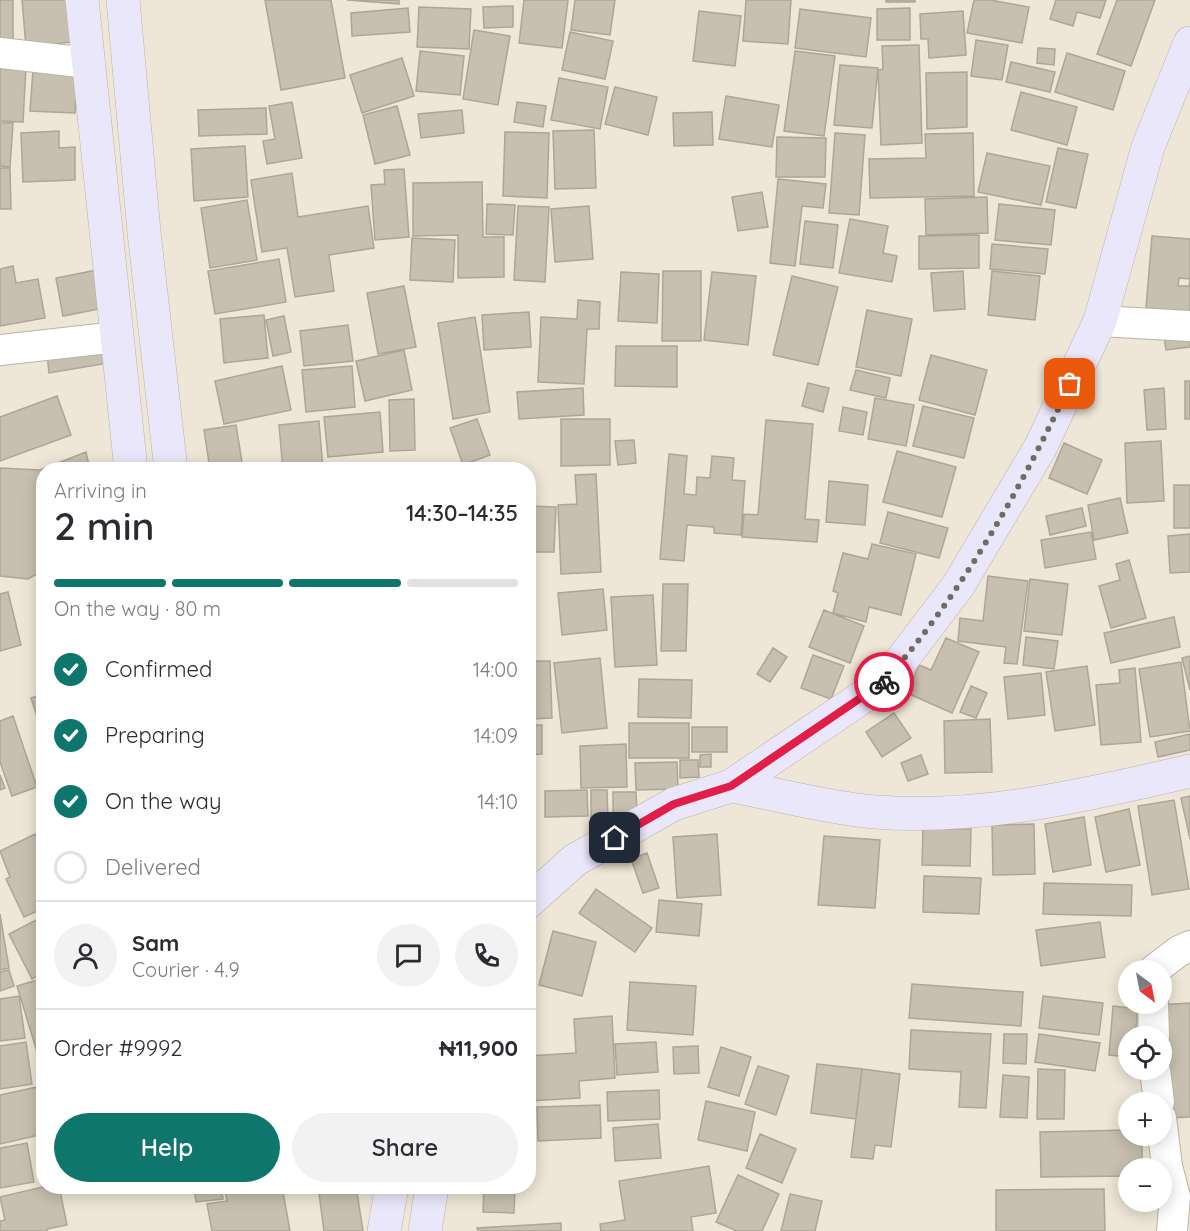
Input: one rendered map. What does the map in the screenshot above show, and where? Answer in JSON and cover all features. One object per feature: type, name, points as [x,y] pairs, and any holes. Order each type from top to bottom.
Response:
[{"type":"main road","points":[[82,0],[130,462]]},
{"type":"main road","points":[[123,0],[144,232],[170,462]]},
{"type":"main road","points":[[536,895],[575,860],[674,804],[731,786],[885,681],[958,586],[1040,448],[1100,321],[1148,147],[1190,42]]},
{"type":"main road","points":[[107,236],[144,232]]},
{"type":"main road","points":[[731,786],[873,812],[955,814],[1072,799],[1190,771]]},
{"type":"main road","points":[[384,1231],[391,1194]]},
{"type":"main road","points":[[425,1231],[431,1194]]},
{"type":"street","points":[[0,53],[88,63]]},
{"type":"street","points":[[1100,321],[1190,326]]},
{"type":"street","points":[[0,350],[117,338]]},
{"type":"street","points":[[1168,960],[1190,946]]},
{"type":"street","points":[[1164,1146],[1175,1197],[1172,1231]]},
{"type":"building","points":[[0,0],[13,0],[13,40],[0,40]]},
{"type":"building","points":[[22,0],[76,0],[80,41],[26,47]]},
{"type":"building","points":[[265,0],[331,0],[345,78],[281,90]]},
{"type":"building","points":[[347,0],[399,0],[399,4]]},
{"type":"building","points":[[524,0],[568,0],[562,48],[519,43]]},
{"type":"building","points":[[575,0],[615,0],[610,35],[571,30]]},
{"type":"building","points":[[746,0],[791,0],[788,44],[743,41]]},
{"type":"building","points":[[886,0],[915,0],[915,2],[886,2]]},
{"type":"building","points":[[974,0],[990,0],[1029,7],[1022,43],[967,33]]},
{"type":"building","points":[[1056,0],[1106,0],[1100,18],[1077,12],[1073,26],[1050,19]]},
{"type":"building","points":[[1117,0],[1155,0],[1131,66],[1097,54]]},
{"type":"building","points":[[513,6],[513,27],[484,28],[483,7]]},
{"type":"building","points":[[419,7],[471,9],[469,49],[417,47]]},
{"type":"building","points":[[408,8],[410,32],[352,36],[351,13]]},
{"type":"building","points":[[910,8],[910,40],[877,40],[877,9]]},
{"type":"building","points":[[800,9],[871,18],[866,57],[795,48]]},
{"type":"building","points":[[699,11],[741,16],[735,66],[693,61]]},
{"type":"building","points":[[963,11],[966,55],[929,58],[928,39],[921,39],[920,14]]},
{"type":"building","points":[[474,30],[510,36],[498,105],[463,99]]},
{"type":"building","points":[[570,32],[613,41],[605,79],[562,70]]},
{"type":"building","points":[[976,40],[1008,45],[1002,80],[971,76]]},
{"type":"building","points":[[919,45],[922,143],[881,145],[878,70],[883,69],[882,46]]},
{"type":"building","points":[[1038,48],[1055,49],[1054,65],[1037,63]]},
{"type":"building","points":[[420,51],[464,56],[460,95],[416,91]]},
{"type":"building","points":[[795,51],[835,56],[824,136],[784,131]]},
{"type":"building","points":[[1067,53],[1125,71],[1113,110],[1055,92]]},
{"type":"building","points":[[402,58],[414,96],[362,113],[350,75]]},
{"type":"building","points":[[1011,62],[1055,72],[1050,92],[1006,82]]},
{"type":"building","points":[[840,65],[878,68],[872,128],[834,125]]},
{"type":"building","points":[[0,66],[26,67],[23,122],[0,121]]},
{"type":"building","points":[[33,70],[77,73],[75,113],[30,111]]},
{"type":"building","points":[[967,72],[967,127],[927,129],[926,73]]},
{"type":"building","points":[[559,78],[608,87],[600,129],[551,120]]},
{"type":"building","points":[[615,87],[657,97],[648,135],[605,124]]},
{"type":"building","points":[[1021,92],[1077,107],[1067,145],[1011,130]]},
{"type":"building","points":[[726,96],[779,105],[772,147],[719,139]]},
{"type":"building","points":[[292,102],[302,158],[267,164],[263,141],[275,139],[269,106]]},
{"type":"building","points":[[517,102],[546,106],[543,127],[514,122]]},
{"type":"building","points":[[397,106],[410,155],[375,164],[363,115]]},
{"type":"building","points":[[266,108],[267,134],[199,136],[198,110]]},
{"type":"building","points":[[462,110],[464,133],[421,138],[418,114]]},
{"type":"building","points":[[712,112],[713,145],[674,146],[673,113]]},
{"type":"building","points":[[0,123],[13,123],[10,167],[0,166]]},
{"type":"building","points":[[594,130],[596,188],[555,189],[553,131]]},
{"type":"building","points":[[59,131],[59,148],[75,147],[75,180],[23,182],[21,133]]},
{"type":"building","points":[[505,132],[549,133],[547,198],[503,196]]},
{"type":"building","points":[[835,133],[865,135],[859,215],[829,213]]},
{"type":"building","points":[[973,133],[974,196],[870,198],[869,159],[926,158],[925,134]]},
{"type":"building","points":[[777,137],[826,138],[825,177],[776,177]]},
{"type":"building","points":[[245,146],[248,197],[194,201],[191,149]]},
{"type":"building","points":[[1058,148],[1088,154],[1076,208],[1046,202]]},
{"type":"building","points":[[987,153],[1050,166],[1041,205],[978,192]]},
{"type":"building","points":[[0,168],[10,168],[11,209],[0,209]]},
{"type":"building","points":[[404,169],[409,237],[375,240],[371,185],[385,184],[384,170]]},
{"type":"building","points":[[292,173],[298,217],[368,206],[374,248],[329,255],[334,291],[295,297],[287,248],[262,252],[251,180]]},
{"type":"building","points":[[778,179],[826,184],[823,208],[802,206],[795,266],[770,263]]},
{"type":"building","points":[[482,182],[483,237],[504,237],[504,277],[458,278],[458,235],[413,236],[413,183]]},
{"type":"building","points":[[762,192],[768,227],[738,231],[732,197]]},
{"type":"building","points":[[987,197],[988,233],[926,235],[925,199]]},
{"type":"building","points":[[247,200],[257,260],[210,268],[201,208]]},
{"type":"building","points":[[487,204],[515,205],[513,235],[486,234]]},
{"type":"building","points":[[999,204],[1055,210],[1051,245],[995,240]]},
{"type":"building","points":[[518,206],[549,207],[545,282],[514,280]]},
{"type":"building","points":[[589,206],[593,259],[555,262],[551,209]]},
{"type":"building","points":[[850,219],[888,226],[883,253],[897,256],[892,282],[839,273]]},
{"type":"building","points":[[805,221],[838,225],[833,268],[800,264]]},
{"type":"building","points":[[979,235],[979,268],[919,269],[919,236]]},
{"type":"building","points":[[1152,236],[1190,239],[1190,279],[1190,311],[1146,308]],"holes":[[[1179,278],[1190,279],[1189,286],[1178,286]]]},
{"type":"building","points":[[412,238],[455,240],[453,282],[410,280]]},
{"type":"building","points":[[992,244],[1048,249],[1045,274],[990,269]]},
{"type":"building","points":[[279,259],[286,302],[215,314],[208,271]]},
{"type":"building","points":[[13,266],[16,283],[38,279],[45,318],[0,326],[0,269]]},
{"type":"building","points":[[97,270],[104,308],[63,316],[56,278]]},
{"type":"building","points":[[663,271],[701,271],[701,341],[662,341]]},
{"type":"building","points":[[963,271],[965,309],[934,311],[931,273]]},
{"type":"building","points":[[992,271],[1040,276],[1035,320],[988,315]]},
{"type":"building","points":[[621,272],[659,274],[657,323],[618,321]]},
{"type":"building","points":[[712,272],[756,276],[748,345],[704,340]]},
{"type":"building","points":[[792,276],[838,287],[818,365],[773,355]]},
{"type":"building","points":[[404,286],[416,347],[378,354],[367,293]]},
{"type":"building","points":[[578,300],[600,302],[599,329],[587,329],[584,384],[538,382],[541,317],[577,319]]},
{"type":"building","points":[[867,310],[912,319],[901,376],[856,367]]},
{"type":"building","points":[[529,312],[531,347],[484,350],[482,315]]},
{"type":"building","points":[[264,315],[268,358],[224,363],[220,319]]},
{"type":"building","points":[[284,316],[291,352],[273,356],[266,320]]},
{"type":"building","points":[[475,317],[490,412],[453,419],[438,323]]},
{"type":"building","points":[[348,325],[353,361],[304,366],[300,331]]},
{"type":"building","points":[[1190,332],[1190,347],[1166,350],[1164,335]]},
{"type":"building","points":[[106,344],[109,363],[49,373],[47,354]]},
{"type":"building","points":[[616,346],[677,346],[677,387],[615,386]]},
{"type":"building","points":[[404,350],[412,390],[365,401],[356,361]]},
{"type":"building","points":[[931,355],[987,370],[975,415],[919,400]]},
{"type":"building","points":[[282,366],[291,410],[224,424],[215,381]]},
{"type":"building","points":[[352,366],[355,407],[306,412],[302,370]]},
{"type":"building","points":[[856,370],[890,378],[886,398],[850,390]]},
{"type":"building","points":[[1185,381],[1190,381],[1190,419],[1185,419]]},
{"type":"building","points":[[808,383],[829,388],[823,412],[802,406]]},
{"type":"building","points":[[583,388],[584,415],[519,419],[517,392]]},
{"type":"building","points":[[1164,388],[1166,429],[1147,430],[1144,390]]},
{"type":"building","points":[[57,396],[71,435],[0,461],[0,417]]},
{"type":"building","points":[[875,398],[914,405],[906,446],[868,439]]},
{"type":"building","points":[[414,399],[415,450],[390,451],[389,400]]},
{"type":"building","points":[[923,406],[974,418],[964,458],[913,446]]},
{"type":"building","points":[[843,407],[867,412],[863,435],[839,431]]},
{"type":"building","points":[[380,412],[383,452],[328,457],[324,417]]},
{"type":"building","points":[[477,419],[490,455],[471,462],[462,462],[450,428]]},
{"type":"building","points":[[561,419],[610,419],[610,465],[561,466]]},
{"type":"building","points":[[766,420],[813,424],[805,519],[819,520],[817,542],[742,537],[744,514],[758,515]]},
{"type":"building","points":[[319,421],[322,462],[282,462],[279,425]]},
{"type":"building","points":[[236,425],[242,462],[209,462],[204,430]]},
{"type":"building","points":[[634,440],[636,463],[618,465],[615,441]]},
{"type":"building","points":[[1161,441],[1164,501],[1127,503],[1125,443]]},
{"type":"building","points":[[1064,443],[1102,460],[1087,494],[1049,478]]},
{"type":"building","points":[[897,451],[956,467],[942,517],[883,502]]},
{"type":"building","points":[[86,452],[88,462],[60,462]]},
{"type":"building","points":[[669,454],[687,456],[684,494],[696,495],[697,477],[710,478],[712,456],[734,458],[732,480],[745,481],[741,535],[714,533],[714,527],[687,525],[684,561],[660,559]]},
{"type":"building","points":[[0,468],[36,470],[36,574],[28,579],[0,576]]},
{"type":"building","points":[[596,474],[601,572],[561,574],[558,505],[577,504],[575,475]]},
{"type":"building","points":[[829,481],[868,485],[865,525],[826,522]]},
{"type":"building","points":[[1174,485],[1190,485],[1190,528],[1174,528]]},
{"type":"building","points":[[1120,498],[1128,533],[1094,540],[1088,505]]},
{"type":"building","points":[[536,506],[556,507],[554,552],[536,552]]},
{"type":"building","points":[[1082,508],[1086,526],[1050,535],[1046,516]]},
{"type":"building","points":[[888,512],[948,528],[939,558],[880,543]]},
{"type":"building","points":[[1091,532],[1096,559],[1045,568],[1041,540]]},
{"type":"building","points":[[1190,534],[1190,572],[1170,573],[1168,536]]},
{"type":"building","points":[[872,544],[916,554],[901,615],[869,607],[866,622],[833,613],[838,593],[833,591],[843,553],[868,559]]},
{"type":"building","points":[[1129,560],[1146,618],[1111,628],[1099,586],[1120,580],[1116,564]]},
{"type":"building","points":[[988,576],[1028,581],[1017,664],[1004,663],[1006,647],[958,641],[960,618],[983,621]]},
{"type":"building","points":[[1030,579],[1068,584],[1062,635],[1024,631]]},
{"type":"building","points":[[663,584],[688,584],[686,651],[661,651]]},
{"type":"building","points":[[603,589],[607,630],[562,635],[558,593]]},
{"type":"building","points":[[8,592],[21,645],[0,651],[0,594]]},
{"type":"building","points":[[653,595],[657,665],[615,667],[611,597]]},
{"type":"building","points":[[824,610],[864,626],[850,663],[809,647]]},
{"type":"building","points":[[1174,617],[1180,647],[1111,663],[1104,633]]},
{"type":"building","points":[[1026,637],[1058,641],[1054,669],[1023,665]]},
{"type":"building","points":[[946,638],[979,652],[952,713],[907,693],[919,665],[931,670]]},
{"type":"building","points":[[773,648],[787,657],[770,682],[757,674]]},
{"type":"building","points":[[813,655],[844,666],[831,699],[801,688]]},
{"type":"building","points":[[1190,656],[1190,690],[1182,658]]},
{"type":"building","points":[[600,658],[607,728],[562,733],[554,663]]},
{"type":"building","points":[[536,661],[550,661],[552,718],[536,719]]},
{"type":"building","points":[[1181,662],[1190,731],[1150,737],[1139,669]]},
{"type":"building","points":[[1087,666],[1095,725],[1055,731],[1046,672]]},
{"type":"building","points":[[1135,668],[1141,742],[1101,745],[1096,685],[1120,683],[1119,670]]},
{"type":"building","points":[[1041,673],[1045,715],[1008,719],[1004,677]]},
{"type":"building","points":[[639,679],[692,680],[691,718],[638,717]]},
{"type":"building","points":[[971,686],[987,693],[976,718],[960,712]]},
{"type":"building","points":[[36,696],[36,713],[31,698]]},
{"type":"building","points":[[894,713],[911,738],[882,757],[866,732]]},
{"type":"building","points":[[13,716],[36,784],[36,787],[12,796],[0,762],[0,721]]},
{"type":"building","points":[[990,719],[992,772],[945,773],[944,721]]},
{"type":"building","points":[[629,723],[689,723],[689,758],[629,758]]},
{"type":"building","points":[[536,725],[542,725],[542,754],[536,754]]},
{"type":"building","points":[[692,727],[727,727],[727,752],[692,752]]},
{"type":"building","points":[[1190,734],[1190,750],[1158,757],[1155,742]]},
{"type":"building","points":[[626,744],[627,787],[581,788],[580,746]]},
{"type":"building","points":[[711,754],[711,767],[700,767],[700,755]]},
{"type":"building","points":[[921,755],[928,774],[908,781],[901,763]]},
{"type":"building","points":[[680,760],[698,760],[699,777],[680,778]]},
{"type":"building","points":[[677,762],[678,789],[636,790],[635,763]]},
{"type":"building","points":[[0,775],[5,788],[0,790]]},
{"type":"building","points":[[587,790],[588,816],[545,817],[545,791]]},
{"type":"building","points":[[591,790],[607,790],[608,819],[591,819]]},
{"type":"building","points":[[613,792],[636,792],[637,813],[613,814]]},
{"type":"building","points":[[1190,796],[1190,839],[1181,798]]},
{"type":"building","points":[[1174,800],[1189,889],[1152,895],[1138,806]]},
{"type":"building","points":[[1129,809],[1140,865],[1106,872],[1095,817]]},
{"type":"building","points":[[1084,817],[1091,865],[1053,872],[1045,824]]},
{"type":"building","points":[[1034,824],[1035,874],[993,875],[992,825]]},
{"type":"building","points":[[923,828],[971,829],[970,866],[922,865]]},
{"type":"building","points":[[35,834],[36,912],[24,917],[6,879],[10,877],[0,851]]},
{"type":"building","points":[[717,834],[721,895],[677,898],[673,837]]},
{"type":"building","points":[[824,836],[880,840],[875,908],[818,905]]},
{"type":"building","points":[[647,853],[659,888],[643,893],[631,859]]},
{"type":"building","points":[[924,876],[981,878],[979,914],[923,912]]},
{"type":"building","points":[[1044,883],[1132,885],[1131,916],[1043,914]]},
{"type":"building","points":[[596,889],[652,928],[635,952],[579,913]]},
{"type":"building","points":[[659,900],[702,904],[699,936],[656,932]]},
{"type":"building","points":[[0,914],[9,968],[0,970]]},
{"type":"building","points":[[36,920],[36,977],[32,979],[9,934]]},
{"type":"building","points":[[1100,922],[1105,957],[1041,966],[1036,930]]},
{"type":"building","points":[[553,931],[596,942],[582,996],[539,985]]},
{"type":"building","points":[[9,970],[14,986],[0,991],[0,972]]},
{"type":"building","points":[[36,980],[36,1049],[17,986]]},
{"type":"building","points":[[630,982],[696,986],[693,1035],[627,1030]]},
{"type":"building","points":[[912,984],[1023,992],[1021,1026],[909,1018]]},
{"type":"building","points":[[19,996],[25,1038],[0,1041],[0,999]]},
{"type":"building","points":[[1043,996],[1103,1003],[1099,1035],[1039,1028]]},
{"type":"building","points":[[1190,1003],[1190,1117],[1172,1118],[1172,1092],[1165,1092],[1164,1080],[1172,1080],[1172,1026],[1160,1026],[1160,1014],[1172,1014],[1172,1004]]},
{"type":"building","points":[[1113,1006],[1118,1007],[1118,1014],[1137,1014],[1136,1026],[1118,1026],[1118,1056],[1109,1055]]},
{"type":"building","points":[[612,1016],[615,1078],[579,1081],[580,1098],[536,1101],[536,1056],[576,1053],[574,1019]]},
{"type":"building","points":[[911,1030],[991,1034],[986,1108],[959,1107],[961,1072],[909,1069]]},
{"type":"building","points":[[1004,1034],[1027,1034],[1026,1064],[1003,1063]]},
{"type":"building","points":[[1039,1034],[1100,1043],[1095,1071],[1035,1062]]},
{"type":"building","points":[[26,1042],[32,1084],[0,1089],[0,1046]]},
{"type":"building","points":[[656,1042],[658,1072],[617,1075],[615,1044]]},
{"type":"building","points":[[698,1046],[699,1073],[674,1074],[673,1047]]},
{"type":"building","points":[[721,1047],[751,1057],[739,1096],[708,1087]]},
{"type":"building","points":[[817,1064],[862,1069],[856,1119],[811,1113]]},
{"type":"building","points":[[758,1066],[789,1076],[776,1115],[745,1104]]},
{"type":"building","points":[[862,1069],[900,1074],[891,1147],[875,1145],[873,1159],[851,1157]]},
{"type":"building","points":[[1038,1069],[1065,1070],[1064,1119],[1037,1119]]},
{"type":"building","points":[[1003,1075],[1029,1077],[1027,1118],[1000,1117]]},
{"type":"building","points":[[36,1087],[36,1136],[0,1144],[0,1095]]},
{"type":"building","points":[[659,1090],[660,1119],[608,1121],[607,1092]]},
{"type":"building","points":[[706,1101],[755,1112],[747,1151],[698,1140]]},
{"type":"building","points":[[600,1105],[601,1138],[538,1141],[537,1107]]},
{"type":"building","points":[[658,1124],[661,1158],[615,1161],[613,1128]]},
{"type":"building","points":[[1118,1130],[1118,1146],[1142,1146],[1142,1158],[1118,1158],[1118,1176],[1041,1177],[1040,1132]]},
{"type":"building","points":[[760,1134],[796,1149],[782,1183],[746,1168]]},
{"type":"building","points":[[27,1143],[34,1182],[0,1188],[0,1148]]},
{"type":"building","points":[[709,1166],[716,1213],[691,1217],[693,1231],[601,1231],[600,1224],[625,1220],[619,1181]]},
{"type":"building","points":[[738,1175],[779,1194],[762,1231],[737,1231],[716,1222]]},
{"type":"building","points":[[36,1189],[36,1194],[61,1194],[67,1225],[47,1229],[47,1231],[0,1231],[0,1221],[5,1220],[0,1197]]},
{"type":"building","points":[[1104,1189],[1105,1231],[996,1231],[996,1190]]},
{"type":"building","points":[[195,1194],[222,1194],[223,1199],[196,1202]]},
{"type":"building","points":[[226,1194],[283,1194],[290,1231],[212,1231],[207,1204],[227,1201]]},
{"type":"building","points":[[319,1194],[357,1194],[363,1231],[324,1231]]},
{"type":"building","points":[[484,1194],[515,1194],[514,1213],[483,1212]]},
{"type":"building","points":[[790,1194],[822,1201],[815,1231],[781,1231]]},
{"type":"building","points":[[561,1223],[561,1231],[478,1231],[477,1228]]},
{"type":"way so far","points":[[884,682],[958,586],[1040,448],[1070,384]]},
{"type":"route","points":[[615,838],[674,804],[731,786],[884,682]]}]
